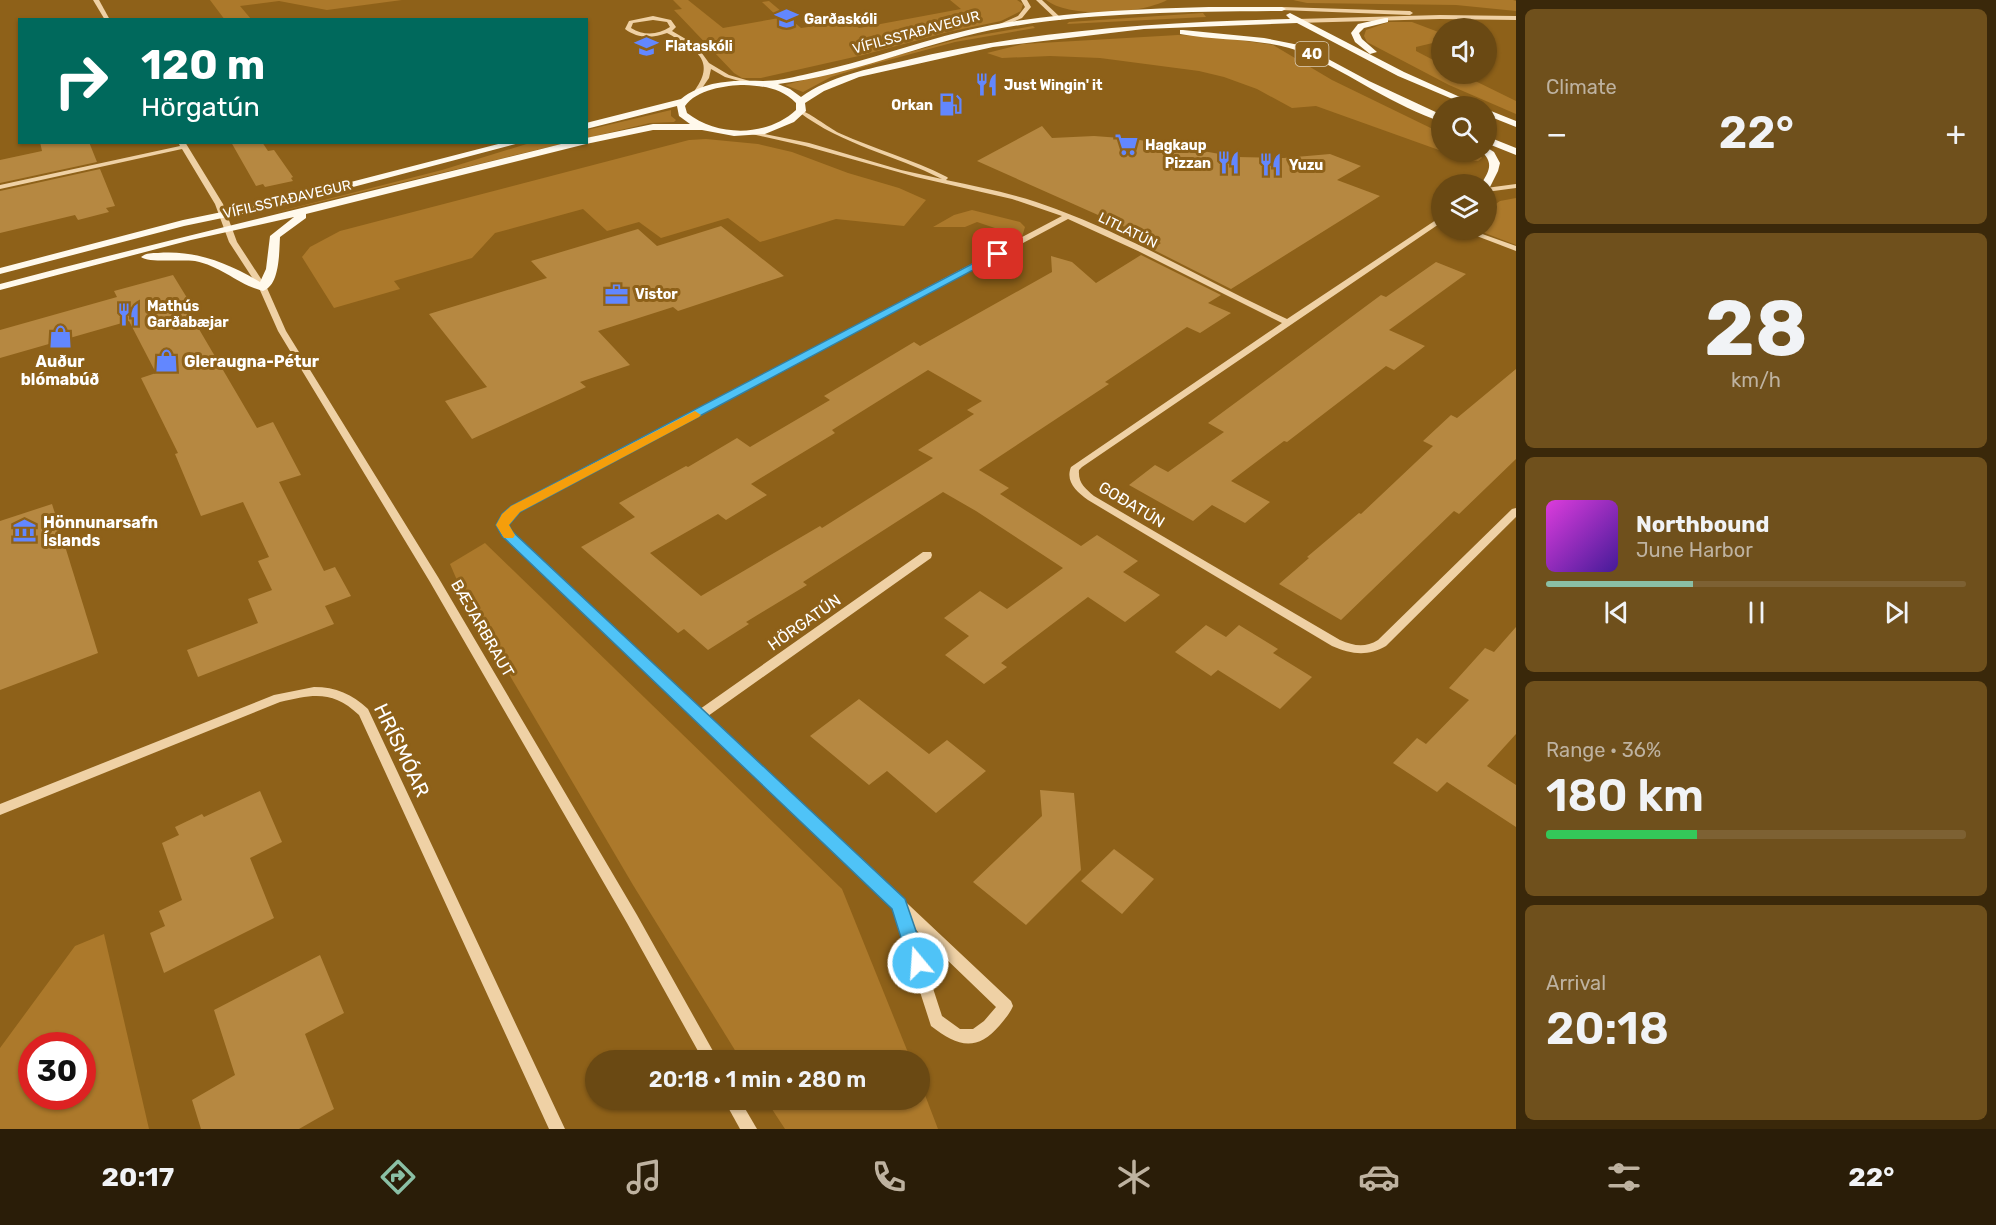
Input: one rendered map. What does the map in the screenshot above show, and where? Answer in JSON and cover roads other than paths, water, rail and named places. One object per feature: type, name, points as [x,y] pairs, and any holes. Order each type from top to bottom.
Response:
[{"type":"main road","points":[[1139,13],[1178,0]]},
{"type":"main road","name":"40","points":[[1229,0],[1259,22],[1309,52],[1366,83],[1431,114]]},
{"type":"main road","name":"40","points":[[1268,0],[1297,21],[1401,74],[1452,96]]},
{"type":"main road","name":"VÍFILSSTAÐAVEGUR","points":[[761,84],[813,75],[958,35],[993,28],[1059,19],[1139,13],[1282,9]]},
{"type":"main road","points":[[992,43],[1051,27],[1058,23],[1059,19]]},
{"type":"main road","points":[[1385,20],[1361,26],[1356,30],[1356,37],[1401,74]]},
{"type":"main road","name":"VÍFILSSTAÐAVEGUR","points":[[588,141],[653,127],[704,127],[747,132],[783,125],[795,119],[800,106],[817,90],[875,71],[946,52],[992,43],[1136,26],[1297,21]]},
{"type":"main road","points":[[1018,39],[1066,39],[1178,32],[1264,40],[1309,52]]},
{"type":"main road","name":"VÍFILSSTAÐAVEGUR","points":[[588,125],[684,101],[698,90],[722,84],[750,82],[786,90],[800,106]]},
{"type":"main road","points":[[1366,83],[1390,104],[1411,116]]},
{"type":"main road","points":[[684,101],[682,108],[684,115],[704,127]]},
{"type":"main road","points":[[1497,116],[1516,124]]},
{"type":"main road","points":[[1421,121],[1431,125]]},
{"type":"main road","name":"VÍFILSSTAÐAVEGUR","points":[[0,271],[511,144]]},
{"type":"main road","name":"VÍFILSSTAÐAVEGUR","points":[[0,287],[574,144]]},
{"type":"main road","points":[[1497,144],[1516,152]]},
{"type":"main road","points":[[90,264],[162,255],[196,257],[223,265],[263,288],[272,269],[275,237],[290,223],[312,210]]},
{"type":"street","points":[[96,0],[107,18]]},
{"type":"street","points":[[993,28],[1024,14],[1028,6],[1024,0]]},
{"type":"street","points":[[1039,0],[1059,19]]},
{"type":"street","name":"VÍFILSSTAÐAVEGUR","points":[[1282,9],[1389,11],[1440,17]]},
{"type":"street","name":"VÍFILSSTAÐAVEGUR","points":[[1297,21],[1440,17],[1516,18]]},
{"type":"street","points":[[668,32],[673,27],[672,23],[659,18],[636,20],[627,26],[630,31],[641,34],[668,32],[694,46],[707,64],[709,72],[698,90]]},
{"type":"street","points":[[707,64],[727,76],[750,82]]},
{"type":"street","name":"LITLATÚN","points":[[800,106],[829,131],[910,161],[950,182]]},
{"type":"street","name":"LITLATÚN","points":[[747,132],[793,140],[924,178],[950,182],[1028,202],[1068,216],[1286,322]]},
{"type":"street","points":[[0,188],[183,145]]},
{"type":"street","name":"BÆJARBRAUT","points":[[183,145],[219,204],[227,229],[263,288],[282,331],[434,580],[632,919],[705,1050]]},
{"type":"street","points":[[1497,187],[1516,186]]},
{"type":"street","points":[[899,905],[936,1021],[951,1033],[963,1038],[977,1038],[990,1027],[1006,1006],[507,533],[503,525],[507,517],[516,509],[1068,216]]},
{"type":"street","name":"GOÐATÚN","points":[[1431,226],[1286,322],[1079,465],[1074,469],[1073,475],[1078,487],[1091,498],[1336,643],[1359,650],[1371,649],[1382,643],[1516,511]]},
{"type":"street","points":[[1492,240],[1516,249]]},
{"type":"street","name":"HÖRGATÚN","points":[[699,716],[927,555]]},
{"type":"street","name":"HRÍSMÓAR","points":[[0,810],[279,698],[323,689],[355,702],[364,712],[557,1129]]},
{"type":"street","points":[[738,1110],[749,1129]]},
{"type":"place","name":"Garðaskóli","points":[[786,19]]},
{"type":"place","name":"Flataskóli","points":[[647,46]]},
{"type":"place","name":"Just Wingin' it","points":[[986,85]]},
{"type":"place","name":"Orkan","points":[[951,105]]},
{"type":"place","name":"Hagkaup","points":[[1127,145]]},
{"type":"place","name":"Pizzan","points":[[1229,163]]},
{"type":"place","name":"Yuzu","points":[[1271,165]]},
{"type":"place","name":"Vistor","points":[[617,294]]},
{"type":"place","name":"Mathús Garðabæjar","points":[[129,314]]},
{"type":"place","name":"Auður blómabúð","points":[[60,336]]},
{"type":"place","name":"Gleraugna-Pétur","points":[[166,361]]},
{"type":"place","name":"Hönnunarsafn Íslands","points":[[25,531]]}]
